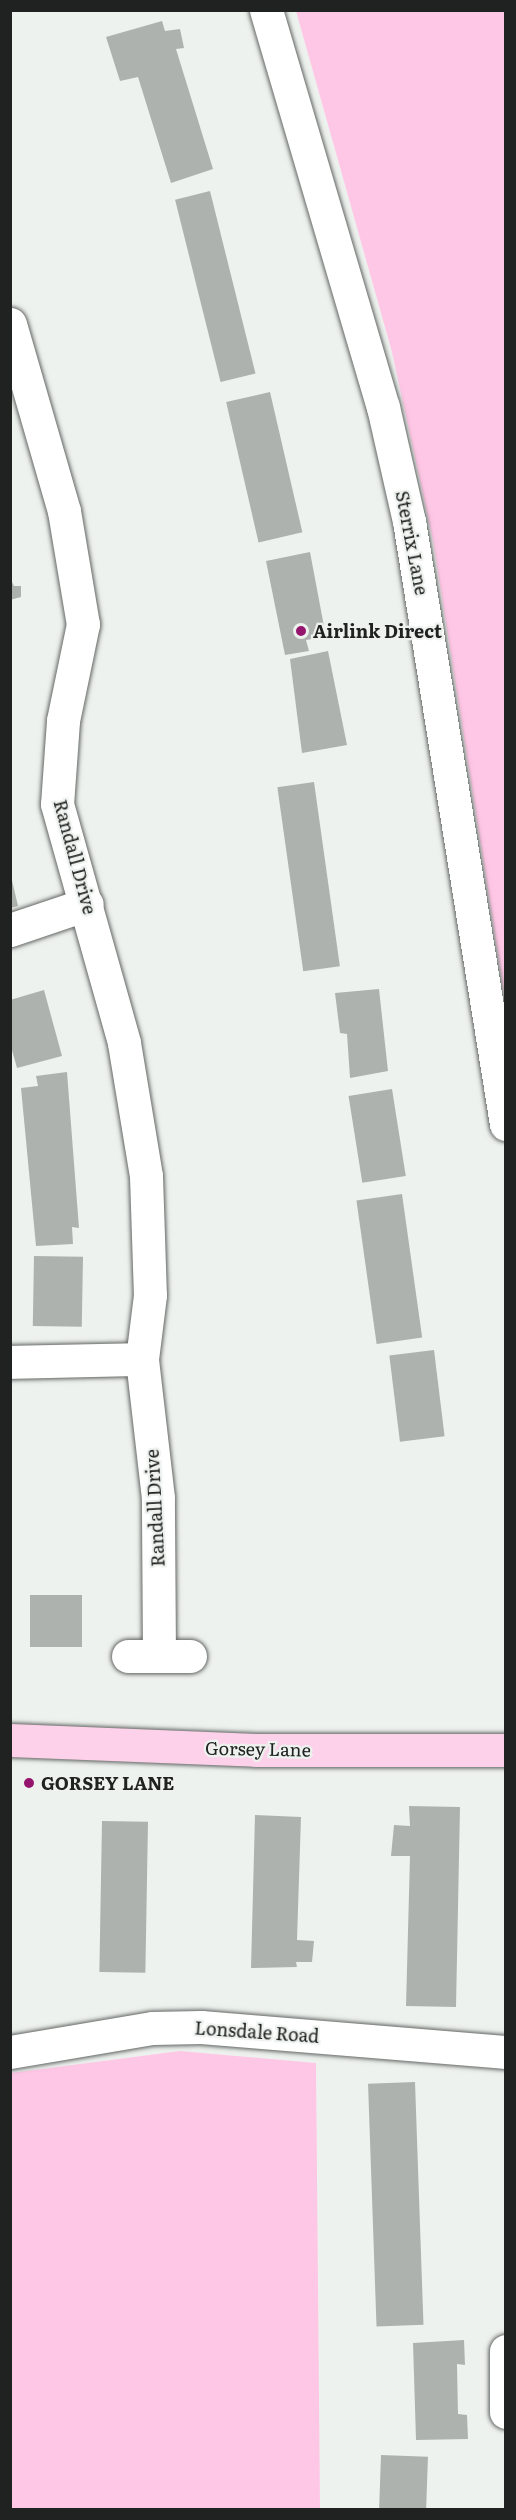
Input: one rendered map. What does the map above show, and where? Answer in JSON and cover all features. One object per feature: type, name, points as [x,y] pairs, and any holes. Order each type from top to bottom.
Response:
[{"type":"main road","name":"Gorsey Lane","points":[[10,1740],[256,1750],[506,1750]]},
{"type":"street","name":"Sterrix Lane","points":[[266,10],[383,406],[409,521],[506,1124]]},
{"type":"street","name":"Randall Drive","points":[[10,324],[64,511],[83,624],[63,721],[57,804],[87,904],[124,1043],[146,1176],[150,1294],[142,1359],[158,1498],[159,1656]]},
{"type":"street","points":[[10,930],[87,904]]},
{"type":"street","points":[[10,1362],[142,1359]]},
{"type":"street","name":"Lonsdale Road","points":[[10,2052],[152,2028],[201,2027],[506,2052]]},
{"type":"street","points":[[506,2350],[506,2412]]},
{"type":"shaded area","points":[[296,11],[505,11],[505,1000],[433,541],[392,352]]},
{"type":"shaded area","points":[[180,2051],[316,2063],[320,2509],[11,2509],[11,2073]]},
{"type":"building","points":[[162,21],[165,31],[180,29],[184,48],[176,49],[213,169],[171,183],[138,77],[120,81],[106,37]]},
{"type":"building","points":[[210,191],[255,373],[221,382],[175,200]]},
{"type":"building","points":[[270,392],[302,532],[259,542],[226,402]]},
{"type":"building","points":[[310,552],[326,637],[306,640],[309,651],[285,655],[266,561]]},
{"type":"building","points":[[10,578],[14,586],[21,586],[21,597],[10,600]]},
{"type":"building","points":[[328,651],[347,745],[302,753],[290,659]]},
{"type":"building","points":[[314,782],[340,966],[303,971],[277,787]]},
{"type":"building","points":[[10,877],[18,906],[10,908]]},
{"type":"building","points":[[379,989],[388,1071],[350,1078],[347,1034],[340,1033],[335,993]]},
{"type":"building","points":[[44,990],[62,1056],[17,1068],[10,1043],[10,1000]]},
{"type":"building","points":[[67,1072],[79,1228],[72,1227],[73,1244],[36,1246],[21,1088],[38,1086],[36,1076]]},
{"type":"building","points":[[392,1089],[406,1176],[362,1183],[349,1096]]},
{"type":"building","points":[[402,1194],[422,1338],[377,1344],[356,1200]]},
{"type":"building","points":[[34,1256],[83,1257],[82,1327],[33,1326]]},
{"type":"building","points":[[434,1350],[445,1436],[400,1442],[389,1355]]},
{"type":"building","points":[[30,1595],[82,1595],[82,1647],[30,1647]]},
{"type":"building","points":[[409,1806],[460,1807],[456,2007],[406,2006],[410,1856],[391,1856],[394,1825],[410,1826]]},
{"type":"building","points":[[255,1815],[301,1817],[297,1940],[314,1941],[312,1962],[296,1962],[297,1967],[251,1968]]},
{"type":"building","points":[[102,1821],[148,1822],[145,1973],[99,1972]]},
{"type":"building","points":[[415,2082],[423,2325],[377,2326],[368,2084]]},
{"type":"building","points":[[464,2340],[465,2365],[457,2364],[458,2414],[467,2415],[468,2439],[416,2440],[413,2343]]},
{"type":"building","points":[[381,2455],[428,2457],[426,2510],[379,2510]]},
{"type":"place","name":"Airlink Direct","points":[[301,631]]},
{"type":"place","name":"GORSEY LANE","points":[[29,1783]]}]
